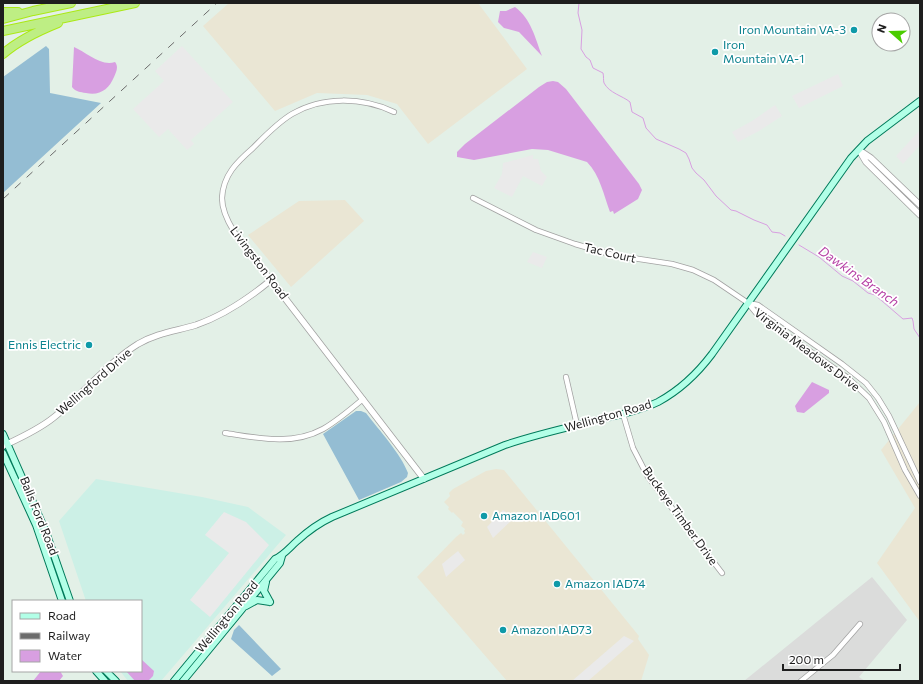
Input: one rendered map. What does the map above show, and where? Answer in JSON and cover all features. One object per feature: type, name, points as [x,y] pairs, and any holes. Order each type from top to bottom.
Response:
[{"type":"highway","points":[[3,12],[32,10],[71,3]]},
{"type":"highway","points":[[3,31],[135,3]]},
{"type":"highway","points":[[3,19],[32,10]]},
{"type":"highway","points":[[3,54],[14,44],[29,36],[84,13]]},
{"type":"main road","name":"Wellington Road","points":[[174,681],[275,559],[282,556],[301,537],[325,521],[424,479],[530,437],[646,407],[673,393],[689,381],[712,354],[842,168],[877,133],[920,101]]},
{"type":"main road","name":"Balls Ford Road","points":[[3,434],[6,445],[46,532],[70,600]]},
{"type":"main road","name":"Balls Ford Road","points":[[3,453],[36,525],[62,600]]},
{"type":"main road","name":"Wellington Road","points":[[183,681],[280,563],[282,556]]},
{"type":"main road","points":[[52,572],[58,580],[64,582]]},
{"type":"main road","points":[[243,607],[257,600],[270,602],[264,591],[267,578]]},
{"type":"main road","points":[[97,672],[105,681]]},
{"type":"main road","points":[[107,672],[116,681]]},
{"type":"street","name":"Livingston Road","points":[[394,112],[375,104],[359,101],[331,101],[312,106],[293,114],[283,121],[233,167],[227,177],[222,198],[224,212],[234,233],[424,479]]},
{"type":"street","points":[[859,150],[871,158],[920,205]]},
{"type":"street","points":[[859,150],[862,159],[920,215]]},
{"type":"street","name":"Tac Court","points":[[473,198],[536,230],[574,244],[613,255],[672,264],[693,270],[710,278],[748,303]]},
{"type":"street","name":"Wellingford Drive","points":[[6,445],[54,418],[121,357],[138,344],[150,337],[218,316],[242,303],[271,280]]},
{"type":"street","name":"Virginia Meadows Drive","points":[[748,303],[758,306],[842,364],[866,384],[890,416],[920,482]]},
{"type":"street","name":"Virginia Meadows Drive","points":[[748,303],[757,314],[848,378],[869,398],[884,422],[905,470],[920,496]]},
{"type":"street","points":[[566,377],[577,425]]},
{"type":"street","points":[[225,433],[268,440],[304,437],[335,422],[363,399]]},
{"type":"street","name":"Buckeye Timber Drive","points":[[623,414],[633,448],[648,477],[722,573]]},
{"type":"street","points":[[801,681],[824,664],[860,624]]},
{"type":"shaded area","points":[[229,3],[478,3],[527,69],[428,144],[397,104],[367,95],[317,93],[275,111],[203,26]]},
{"type":"shaded area","points":[[46,46],[49,49],[50,93],[101,103],[3,193],[3,77]]},
{"type":"shaded area","points":[[182,46],[233,102],[191,140],[194,144],[187,150],[168,129],[159,137],[133,109],[164,81],[155,71]]},
{"type":"shaded area","points":[[838,74],[843,86],[799,108],[792,96]]},
{"type":"shaded area","points":[[775,105],[782,116],[759,131],[738,142],[732,132],[752,121]]},
{"type":"shaded area","points":[[920,130],[920,145],[903,164],[896,156]]},
{"type":"shaded area","points":[[533,155],[533,159],[538,159],[541,171],[547,177],[542,186],[523,176],[512,197],[494,188],[502,174],[503,163]]},
{"type":"shaded area","points":[[345,200],[364,221],[291,287],[248,235],[299,201]]},
{"type":"shaded area","points":[[533,252],[547,257],[542,268],[527,262]]},
{"type":"shaded area","points":[[920,402],[920,622],[877,563],[915,508],[881,450]]},
{"type":"shaded area","points":[[356,411],[366,413],[395,450],[408,473],[407,477],[401,482],[359,500],[323,434]]},
{"type":"shaded area","points":[[496,469],[504,470],[639,636],[638,639],[649,655],[641,681],[507,681],[417,577],[456,537],[461,533],[463,535],[465,533],[465,529],[461,526],[463,522],[448,509],[449,507],[444,502],[450,496],[449,493],[453,489],[486,471]]},
{"type":"shaded area","points":[[96,479],[202,497],[248,507],[286,535],[161,681],[128,681],[121,672],[142,672],[142,600],[86,600],[59,521]]},
{"type":"shaded area","points":[[503,510],[514,518],[493,538],[487,527]]},
{"type":"shaded area","points":[[224,512],[246,522],[269,545],[210,617],[190,600],[229,553],[205,535]]},
{"type":"shaded area","points":[[458,551],[465,560],[446,577],[442,564]]},
{"type":"shaded area","points":[[872,577],[907,620],[859,677],[865,681],[744,681]]},
{"type":"shaded area","points":[[239,625],[281,669],[272,676],[231,639],[234,630]]},
{"type":"shaded area","points":[[624,636],[634,641],[588,681],[572,681]]},
{"type":"water","points":[[515,7],[529,23],[542,56],[519,32],[504,28],[498,22],[500,11],[506,11]]},
{"type":"water","points":[[74,47],[99,61],[110,63],[115,62],[117,68],[116,73],[107,88],[103,91],[91,94],[78,92],[72,87]]},
{"type":"water","points":[[547,82],[558,82],[566,89],[639,184],[642,190],[638,199],[614,214],[613,211],[610,212],[598,179],[587,162],[548,150],[532,149],[474,160],[457,157],[457,152],[465,144],[539,87]]},
{"type":"water","points":[[812,382],[829,390],[829,393],[804,413],[797,412],[795,406]]},
{"type":"water","points":[[142,660],[154,671],[153,676],[148,681],[135,681],[127,672],[142,672]]},
{"type":"water","points":[[40,672],[61,672],[63,676],[59,681],[33,681]]},
{"type":"waterway","name":"Dawkins Branch","points":[[579,3],[578,13],[582,30],[581,49],[590,60],[593,68],[603,73],[606,86],[630,102],[632,112],[643,118],[646,128],[656,139],[686,153],[692,168],[704,180],[716,196],[731,210],[767,225],[772,232],[780,233],[785,236]]},
{"type":"waterway","name":"Dawkins Branch","points":[[799,245],[819,257],[842,276],[853,281],[868,293],[875,295],[903,319],[912,318],[914,329],[920,338]]},
{"type":"railway","points":[[3,199],[217,3]]},
{"type":"place","name":"Iron Mountain VA-3","points":[[854,30]]},
{"type":"place","name":"Iron Mountain VA-1","points":[[715,52]]},
{"type":"place","name":"Ennis Electric","points":[[89,345]]},
{"type":"place","name":"Amazon IAD601","points":[[484,516]]},
{"type":"place","name":"Amazon IAD74","points":[[557,584]]},
{"type":"place","name":"Amazon IAD73","points":[[503,630]]}]
